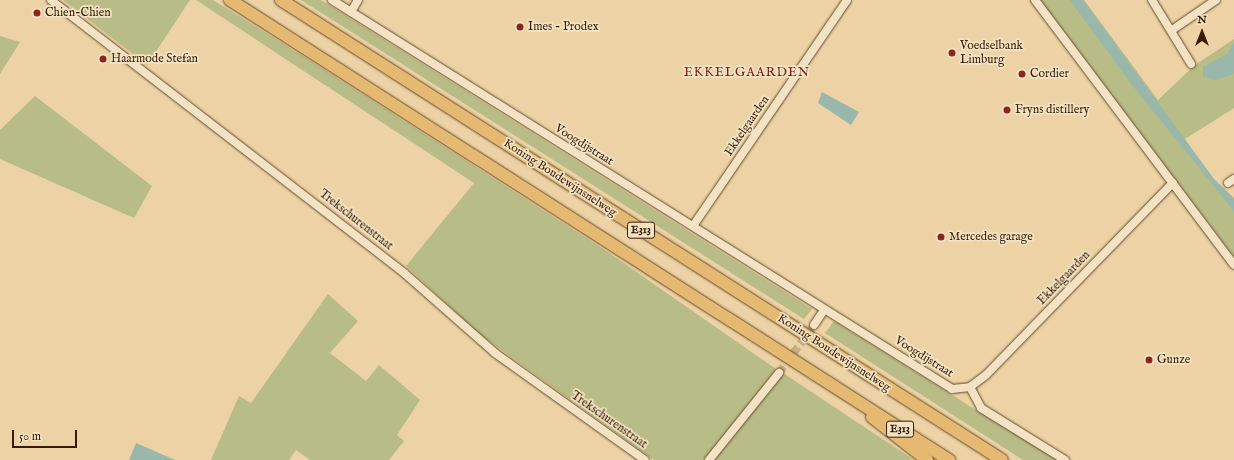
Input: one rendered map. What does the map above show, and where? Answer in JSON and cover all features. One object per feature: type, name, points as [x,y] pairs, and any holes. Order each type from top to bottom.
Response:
[{"type":"highway","name":"E313","points":[[230,0],[949,460]]},
{"type":"highway","name":"Koning Boudewijnsnelweg","points":[[281,0],[1002,460]]},
{"type":"highway","points":[[850,397],[887,432],[927,460]]},
{"type":"street","name":"Trekschurenstraat","points":[[51,0],[404,273],[495,353],[645,460]]},
{"type":"street","name":"Voogdijstraat","points":[[332,0],[952,389],[970,387]]},
{"type":"street","points":[[351,12],[358,0]]},
{"type":"street","name":"Ekkelgaarden","points":[[693,226],[848,0]]},
{"type":"street","points":[[1035,0],[1234,264]]},
{"type":"street","points":[[1152,0],[1172,30],[1191,64]]},
{"type":"street","points":[[1172,30],[1216,0]]},
{"type":"street","name":"Ekkelgaarden","points":[[970,387],[1173,183]]},
{"type":"street","points":[[814,325],[824,310]]},
{"type":"street","points":[[709,460],[779,373]]},
{"type":"street","points":[[970,387],[982,408],[1065,460]]},
{"type":"green space","points":[[63,0],[190,0],[147,65]]},
{"type":"green space","points":[[196,0],[213,0],[306,58],[605,250],[776,369],[704,460],[654,460],[478,333],[406,266],[474,183]]},
{"type":"green space","points":[[301,0],[321,0],[812,309],[804,319]]},
{"type":"green space","points":[[1040,0],[1084,0],[1158,100],[1195,65],[1234,39],[1234,108],[1185,139],[1234,209],[1234,257]]},
{"type":"green space","points":[[0,36],[20,42],[0,74]]},
{"type":"green space","points":[[35,96],[152,186],[134,218],[0,159],[0,130]]},
{"type":"green space","points":[[328,294],[358,321],[330,353],[366,381],[379,365],[420,400],[397,435],[404,441],[389,460],[310,460],[296,450],[289,460],[211,460],[239,396],[251,403]]},
{"type":"green space","points":[[834,321],[1058,460],[1023,460],[825,333]]},
{"type":"green space","points":[[783,373],[914,460],[713,460]]},
{"type":"shaded area","points":[[1070,0],[1083,0],[1214,179],[1234,198],[1234,211],[1132,85]]},
{"type":"shaded area","points":[[1234,43],[1234,74],[1215,80],[1203,77],[1203,67],[1227,54]]},
{"type":"shaded area","points":[[822,92],[859,112],[851,125],[818,103]]},
{"type":"shaded area","points":[[136,443],[175,460],[129,460]]},
{"type":"tunnel","points":[[779,373],[814,325]]},
{"type":"place","name":"Chien-Chien","points":[[37,13]]},
{"type":"place","name":"Imes - Prodex","points":[[520,27]]},
{"type":"place","name":"Voedselbank Limburg","points":[[952,53]]},
{"type":"place","name":"Haarmode Stefan","points":[[103,59]]},
{"type":"place","name":"Cordier","points":[[1022,74]]},
{"type":"place","name":"Fryns distillery","points":[[1007,110]]},
{"type":"place","name":"Mercedes garage","points":[[941,237]]},
{"type":"place","name":"Gunze","points":[[1149,360]]},
{"type":"district","name":"EKKELGAARDEN","points":[[747,73]]}]
